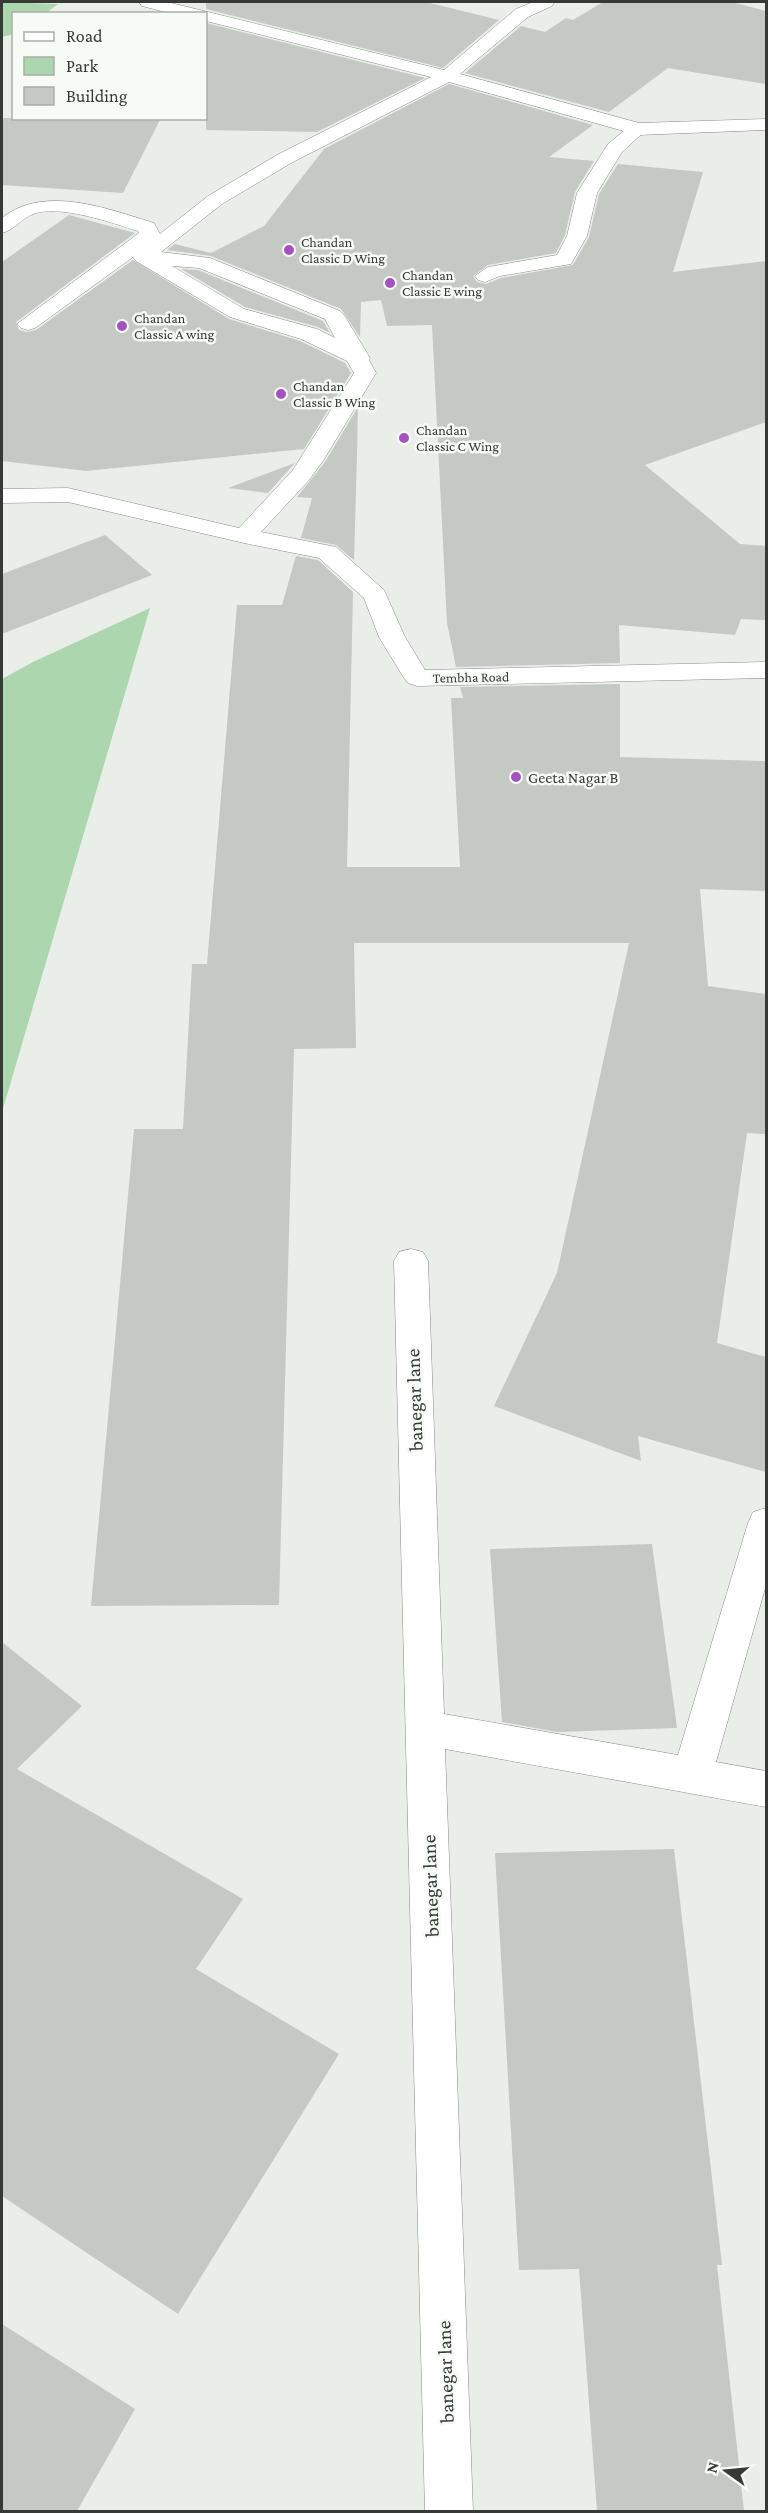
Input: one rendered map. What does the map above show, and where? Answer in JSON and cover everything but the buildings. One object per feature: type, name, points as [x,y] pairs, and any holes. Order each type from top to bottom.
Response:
[{"type":"street","points":[[148,2],[188,12]]},
{"type":"street","points":[[143,257],[215,200],[302,148],[447,76],[522,13],[546,2]]},
{"type":"street","points":[[207,16],[447,76],[638,129],[766,124]]},
{"type":"street","points":[[485,276],[495,271],[564,260],[577,236],[587,193],[615,148],[638,129]]},
{"type":"street","points":[[2,227],[28,209],[48,204],[131,222],[147,227],[150,235],[28,324]]},
{"type":"street","points":[[143,257],[237,313],[309,334],[359,358]]},
{"type":"street","points":[[2,496],[68,495],[244,536],[301,475],[315,456],[365,372],[333,315],[203,262],[143,257]]},
{"type":"street","name":"Tembha Road","points":[[244,536],[327,552],[375,595],[392,637],[417,678],[766,670]]},
{"type":"street","name":"banegar lane","points":[[411,1261],[449,2511]]},
{"type":"street","points":[[692,1776],[766,1523]]},
{"type":"street","points":[[425,1728],[766,1789]]},
{"type":"green space","points":[[2,2],[58,4],[47,12],[12,12],[12,34],[2,37]]},
{"type":"green space","points":[[150,608],[2,1112],[2,679],[33,662]]},
{"type":"place","name":"Chandan Classic D Wing","points":[[289,250]]},
{"type":"place","name":"Chandan Classic E wing","points":[[390,283]]},
{"type":"place","name":"Chandan Classic A wing","points":[[122,326]]},
{"type":"place","name":"Chandan Classic B Wing","points":[[281,394]]},
{"type":"place","name":"Chandan Classic C Wing","points":[[404,438]]},
{"type":"place","name":"Geeta Nagar B","points":[[516,777]]}]
